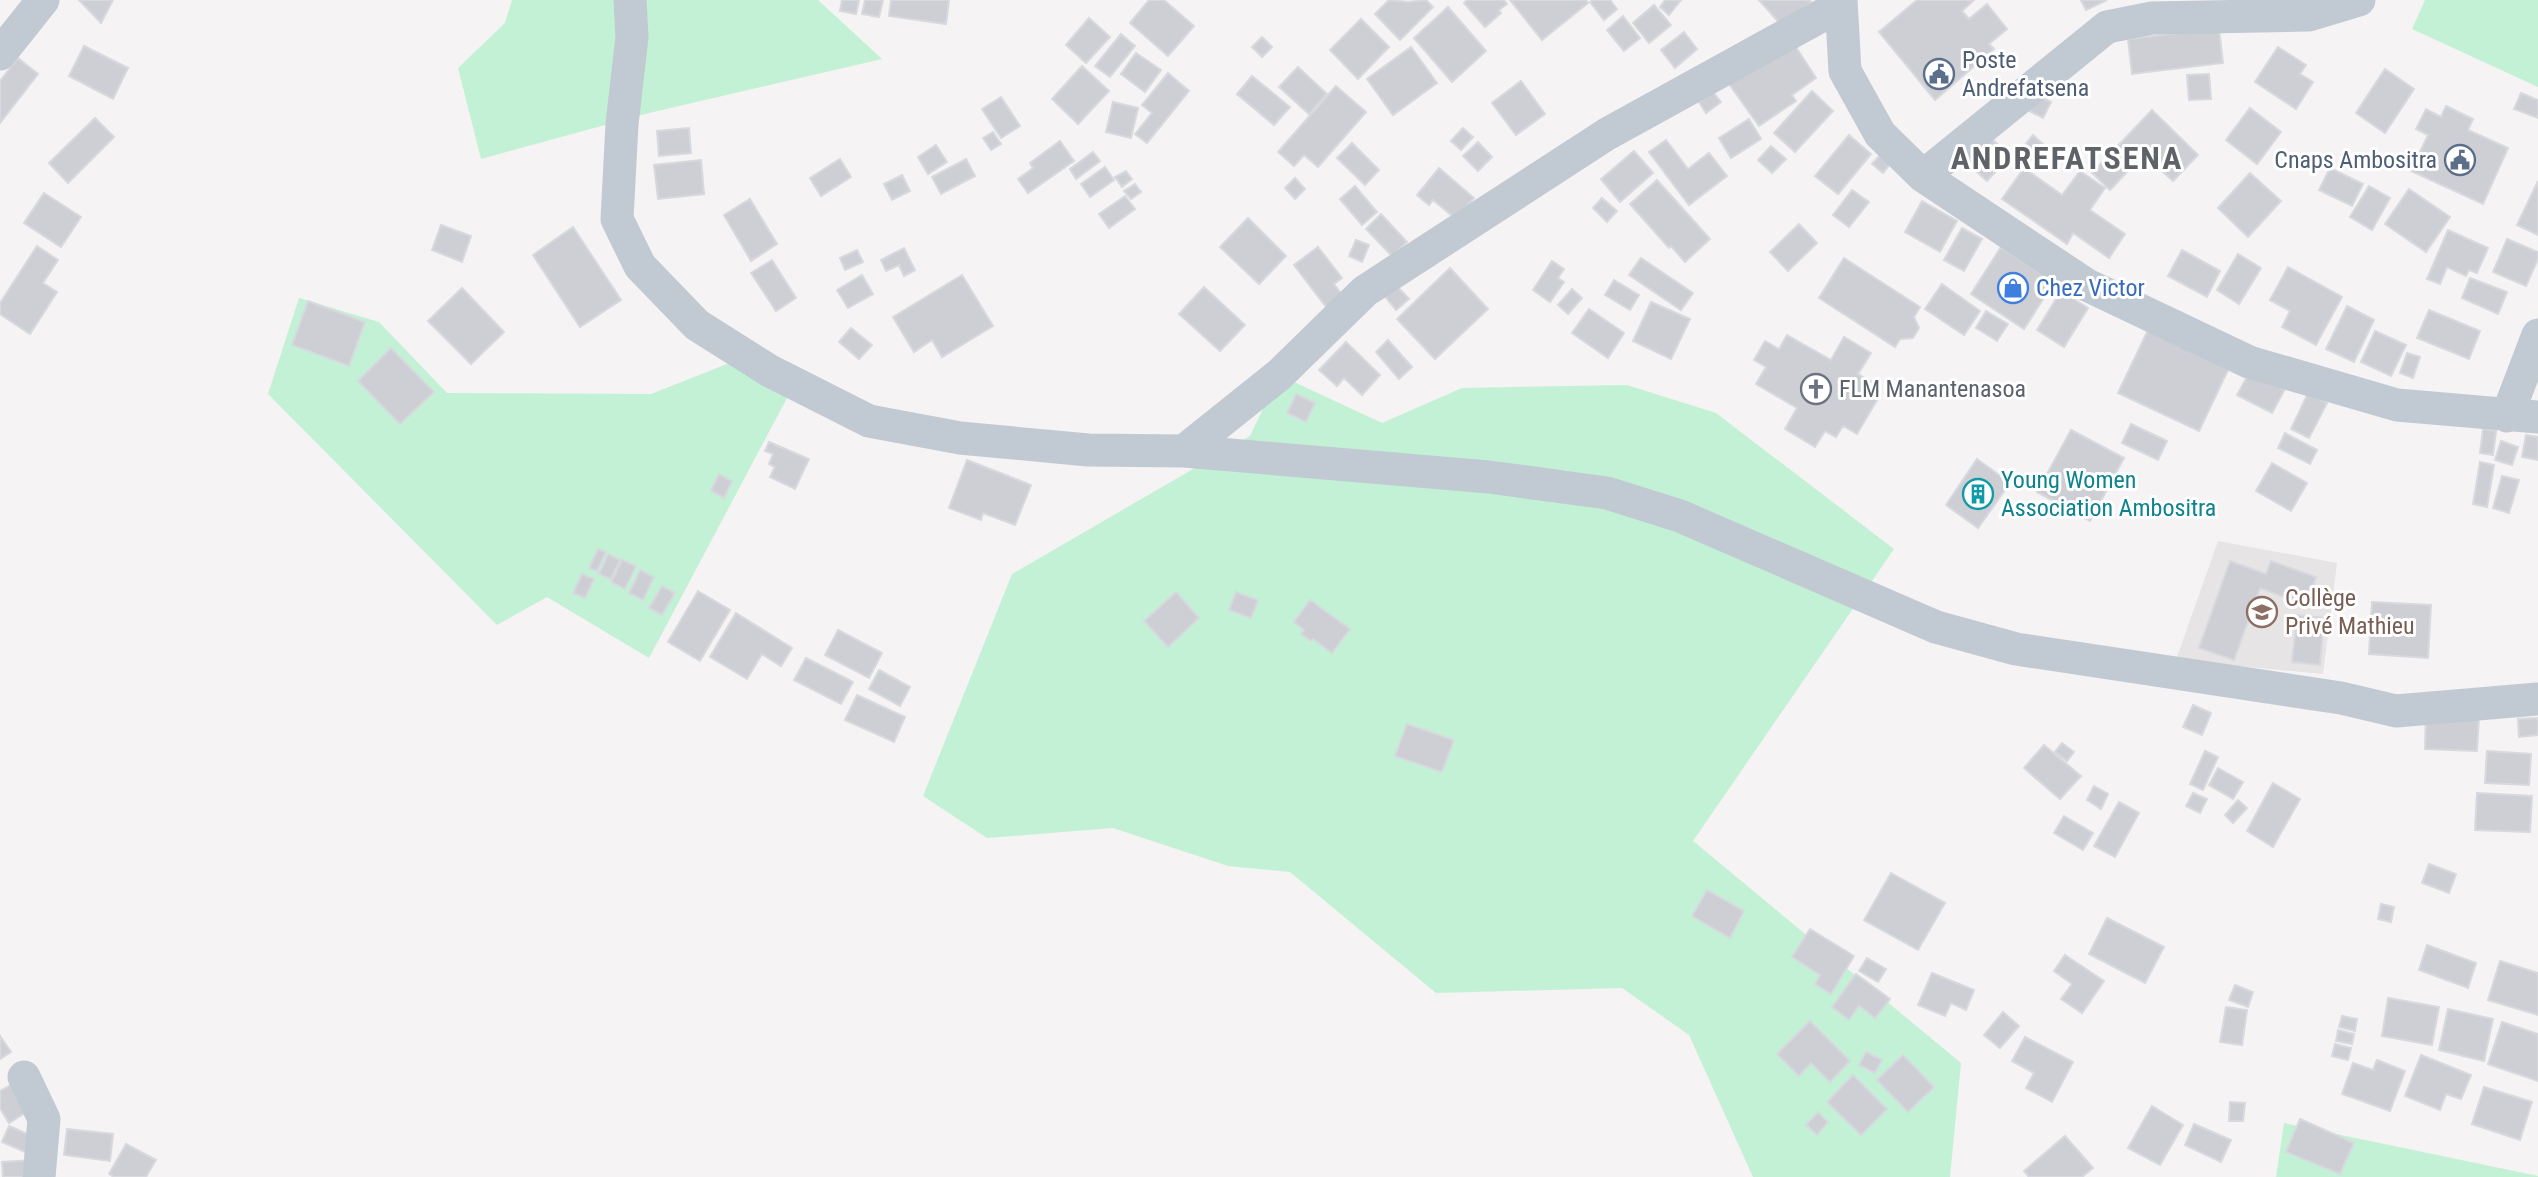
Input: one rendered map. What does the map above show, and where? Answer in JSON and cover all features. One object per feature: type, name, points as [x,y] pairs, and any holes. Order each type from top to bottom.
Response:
[{"type":"street","points":[[0,54],[43,0]]},
{"type":"street","points":[[630,0],[632,37],[622,124],[617,219],[640,266],[697,326],[770,370],[869,421],[960,438],[1088,450],[1184,451],[1489,477],[1607,493],[1680,516],[1936,627],[2016,649],[2341,698],[2396,710],[2538,699]]},
{"type":"street","points":[[1923,176],[2107,27],[2151,18],[2309,15],[2359,0]]},
{"type":"street","points":[[1184,451],[1279,375],[1365,291],[1607,134],[1841,3],[1845,71],[1880,134],[1923,176],[2087,285],[2249,362],[2397,405],[2523,416],[2538,335]]},
{"type":"street","points":[[24,1077],[44,1119],[38,1177]]},
{"type":"shaded area","name":"Collège Privé Mathieu","points":[[2218,541],[2337,563],[2323,674],[2176,660]]},
{"type":"green space","points":[[512,0],[818,0],[882,59],[649,113],[481,159],[458,68],[505,23]]},
{"type":"green space","points":[[2425,0],[2538,0],[2538,87],[2412,29]]},
{"type":"green space","points":[[299,298],[379,322],[447,393],[651,394],[737,360],[787,398],[649,658],[547,597],[497,625],[268,394]]},
{"type":"green space","points":[[1279,375],[1382,423],[1462,388],[1627,385],[1716,413],[1894,549],[1693,841],[1961,1063],[1950,1177],[1753,1177],[1689,1035],[1622,988],[1436,993],[1290,872],[1228,866],[1113,828],[987,838],[923,796],[1012,574],[1250,436]]},
{"type":"green space","points":[[2284,1123],[2538,1176],[2538,1177],[2276,1177]]},
{"type":"building","points":[[79,0],[113,0],[101,23]]},
{"type":"building","points":[[842,0],[859,0],[856,14],[840,11]]},
{"type":"building","points":[[865,0],[883,0],[879,17],[862,14]]},
{"type":"building","points":[[891,0],[949,0],[946,24],[889,16]]},
{"type":"building","points":[[1149,0],[1164,0],[1194,26],[1168,56],[1130,23]]},
{"type":"building","points":[[1389,0],[1426,0],[1433,7],[1400,40],[1375,14]]},
{"type":"building","points":[[1467,0],[1504,0],[1507,4],[1485,27],[1464,3]]},
{"type":"building","points":[[1510,0],[1586,0],[1588,3],[1542,40]]},
{"type":"building","points":[[1610,0],[1617,9],[1604,20],[1590,2]]},
{"type":"building","points":[[1665,0],[1681,0],[1669,15],[1660,7]]},
{"type":"building","points":[[1759,0],[1810,0],[1811,2],[1783,27]]},
{"type":"building","name":"Poste Andrefatsena","points":[[1917,0],[1974,0],[1962,11],[1969,19],[1987,4],[2007,29],[1989,44],[1994,49],[1935,100],[1879,32]]},
{"type":"building","points":[[2081,0],[2107,0],[2086,10]]},
{"type":"building","points":[[1654,5],[1671,25],[1649,43],[1633,23]]},
{"type":"building","points":[[1448,7],[1486,51],[1452,82],[1414,38]]},
{"type":"building","points":[[1623,16],[1640,38],[1624,51],[1607,30]]},
{"type":"building","points":[[1089,18],[1110,37],[1086,63],[1066,45]]},
{"type":"building","points":[[1361,19],[1389,47],[1358,79],[1330,50]]},
{"type":"building","points":[[2219,28],[2223,63],[2132,74],[2128,39]]},
{"type":"building","points":[[1684,32],[1697,49],[1675,68],[1661,50]]},
{"type":"building","points":[[1121,34],[1135,46],[1110,77],[1095,66]]},
{"type":"building","points":[[1262,37],[1272,47],[1262,57],[1252,47]]},
{"type":"building","points":[[1792,41],[1816,78],[1792,95],[1796,101],[1759,126],[1729,84]]},
{"type":"building","points":[[84,46],[128,68],[113,99],[69,76]]},
{"type":"building","points":[[1411,47],[1437,83],[1393,115],[1367,79]]},
{"type":"building","points":[[2278,47],[2306,65],[2300,74],[2313,82],[2296,109],[2255,82]]},
{"type":"building","points":[[1136,53],[1161,70],[1145,92],[1121,74]]},
{"type":"building","points":[[18,58],[38,74],[0,123],[0,81]]},
{"type":"building","points":[[1082,66],[1109,91],[1078,124],[1052,99]]},
{"type":"building","points":[[1298,67],[1327,94],[1309,114],[1279,87]]},
{"type":"building","points":[[2385,69],[2414,89],[2385,133],[2356,113]]},
{"type":"building","points":[[1168,73],[1189,91],[1147,143],[1135,134],[1152,113],[1142,105]]},
{"type":"building","points":[[2209,74],[2211,99],[2189,100],[2187,75]]},
{"type":"building","points":[[1252,76],[1290,107],[1274,125],[1237,94]]},
{"type":"building","points":[[1521,81],[1545,114],[1516,135],[1492,103]]},
{"type":"building","points":[[1336,86],[1366,112],[1318,167],[1304,155],[1294,166],[1278,152]]},
{"type":"building","points":[[1812,91],[1833,111],[1795,152],[1774,133]]},
{"type":"building","points":[[1713,92],[1721,102],[1706,113],[1699,102]]},
{"type":"building","points":[[2033,93],[2051,102],[2043,118],[2025,109]]},
{"type":"building","points":[[2521,93],[2538,100],[2538,118],[2514,109]]},
{"type":"building","points":[[1001,97],[1020,126],[1001,138],[982,109]]},
{"type":"building","points":[[1113,102],[1138,108],[1131,138],[1106,132]]},
{"type":"building","name":"Cnaps Ambositra","points":[[2446,106],[2473,119],[2468,130],[2508,148],[2483,204],[2411,171],[2428,135],[2416,129],[2426,109],[2441,117]]},
{"type":"building","points":[[2250,108],[2281,132],[2257,164],[2226,140]]},
{"type":"building","points":[[2152,110],[2198,155],[2173,181],[2144,154],[2110,190],[2092,173]]},
{"type":"building","points":[[95,118],[114,137],[68,183],[49,163]]},
{"type":"building","points":[[1749,119],[1761,139],[1731,158],[1719,138]]},
{"type":"building","points":[[689,128],[691,153],[659,156],[657,131]]},
{"type":"building","points":[[1463,128],[1473,137],[1461,150],[1451,141]]},
{"type":"building","points":[[1982,130],[2010,155],[1987,181],[1959,156]]},
{"type":"building","points":[[993,132],[1001,144],[991,150],[983,138]]},
{"type":"building","points":[[1849,135],[1871,154],[1838,194],[1815,176]]},
{"type":"building","points":[[2033,135],[2043,144],[2031,159],[2021,150]]},
{"type":"building","points":[[1666,140],[1688,169],[1709,153],[1727,176],[1689,205],[1649,152]]},
{"type":"building","points":[[1060,141],[1074,161],[1028,193],[1018,179],[1033,168],[1030,163]]},
{"type":"building","points":[[1478,142],[1492,157],[1478,171],[1463,156]]},
{"type":"building","points":[[1352,143],[1379,170],[1365,185],[1337,158]]},
{"type":"building","points":[[936,145],[947,162],[928,174],[918,157]]},
{"type":"building","points":[[1771,146],[1786,159],[1772,173],[1758,160]]},
{"type":"building","points":[[1634,151],[1653,173],[1620,202],[1601,179]]},
{"type":"building","points":[[1093,152],[1100,161],[1076,179],[1070,169]]},
{"type":"building","points":[[1880,155],[1890,164],[1883,173],[1872,164]]},
{"type":"building","points":[[840,159],[851,177],[821,196],[810,178]]},
{"type":"building","points":[[966,159],[975,176],[941,194],[932,177]]},
{"type":"building","points":[[701,160],[704,194],[658,199],[654,165]]},
{"type":"building","points":[[1105,167],[1114,180],[1090,197],[1081,184]]},
{"type":"building","points":[[1439,168],[1474,198],[1456,219],[1433,200],[1429,205],[1417,195]]},
{"type":"building","points":[[2024,168],[2062,195],[2080,171],[2105,188],[2090,210],[2125,234],[2109,258],[2073,233],[2067,244],[2002,199]]},
{"type":"building","points":[[2330,168],[2363,184],[2352,206],[2319,190]]},
{"type":"building","points":[[1126,171],[1132,179],[1122,187],[1115,177]]},
{"type":"building","points":[[2250,173],[2281,201],[2248,237],[2218,208]]},
{"type":"building","points":[[902,175],[910,191],[892,200],[884,184]]},
{"type":"building","points":[[1295,178],[1305,189],[1295,199],[1285,188]]},
{"type":"building","points":[[1657,180],[1710,239],[1685,262],[1630,204]]},
{"type":"building","points":[[2538,181],[2538,235],[2517,225]]},
{"type":"building","points":[[1135,184],[1141,192],[1131,199],[1124,191]]},
{"type":"building","points":[[1355,186],[1377,212],[1362,225],[1340,199]]},
{"type":"building","points":[[2369,186],[2390,198],[2372,230],[2350,217]]},
{"type":"building","points":[[2409,189],[2450,217],[2426,252],[2385,224]]},
{"type":"building","points":[[1852,190],[1869,202],[1849,227],[1833,215]]},
{"type":"building","points":[[44,193],[81,217],[61,247],[24,223]]},
{"type":"building","points":[[1125,196],[1135,209],[1109,228],[1099,214]]},
{"type":"building","points":[[1602,198],[1617,211],[1607,222],[1593,208]]},
{"type":"building","points":[[750,199],[777,244],[751,261],[724,215]]},
{"type":"building","points":[[1922,201],[1957,221],[1940,252],[1905,232]]},
{"type":"building","points":[[1381,214],[1407,242],[1392,256],[1366,229]]},
{"type":"building","points":[[1248,218],[1286,256],[1259,284],[1220,247]]},
{"type":"building","points":[[1799,224],[1817,243],[1788,271],[1770,252]]},
{"type":"building","points":[[441,225],[471,236],[462,262],[432,250]]},
{"type":"building","points":[[573,227],[621,300],[580,327],[533,255]]},
{"type":"building","points":[[1962,228],[1982,239],[1964,271],[1944,260]]},
{"type":"building","points":[[2448,230],[2488,248],[2477,273],[2469,270],[2466,276],[2447,267],[2440,284],[2427,279]]},
{"type":"building","points":[[2507,239],[2538,252],[2538,259],[2526,286],[2493,272]]},
{"type":"building","points":[[1356,240],[1369,245],[1362,262],[1349,256]]},
{"type":"building","points":[[37,246],[58,260],[43,283],[57,292],[30,334],[0,314],[0,303]]},
{"type":"building","points":[[1318,247],[1342,278],[1334,284],[1343,296],[1327,308],[1294,265]]},
{"type":"building","name":"Chez Victor","points":[[2001,247],[2054,282],[2024,329],[1971,294]]},
{"type":"building","points":[[904,248],[915,270],[904,276],[899,265],[886,271],[881,260]]},
{"type":"building","points":[[857,250],[863,262],[845,270],[840,258]]},
{"type":"building","points":[[2182,250],[2220,271],[2207,297],[2168,276]]},
{"type":"building","points":[[2238,254],[2261,268],[2239,304],[2217,290]]},
{"type":"building","points":[[1641,258],[1693,293],[1681,310],[1629,275]]},
{"type":"building","points":[[1844,258],[1920,307],[1914,317],[1919,328],[1913,338],[1900,339],[1895,347],[1819,298]]},
{"type":"building","points":[[772,260],[796,298],[776,311],[751,273]]},
{"type":"building","points":[[1552,261],[1564,269],[1558,278],[1564,282],[1550,302],[1533,290]]},
{"type":"building","points":[[2288,267],[2342,297],[2316,345],[2282,327],[2290,311],[2270,300]]},
{"type":"building","points":[[1450,268],[1488,309],[1435,359],[1397,319]]},
{"type":"building","points":[[862,275],[873,294],[848,308],[837,290]]},
{"type":"building","points":[[962,275],[993,326],[942,357],[932,340],[914,352],[893,317]]},
{"type":"building","points":[[2470,278],[2507,292],[2498,314],[2462,298]]},
{"type":"building","points":[[1391,280],[1409,299],[1396,310],[1380,290]]},
{"type":"building","points":[[1614,280],[1639,295],[1630,310],[1605,295]]},
{"type":"building","points":[[1942,284],[1980,311],[1964,335],[1925,309]]},
{"type":"building","points":[[1204,287],[1245,325],[1220,351],[1179,314]]},
{"type":"building","points":[[462,288],[504,332],[471,364],[428,321]]},
{"type":"building","points":[[1572,289],[1582,298],[1568,314],[1558,305]]},
{"type":"building","points":[[2061,291],[2088,308],[2064,347],[2037,330]]},
{"type":"building","points":[[308,301],[365,322],[349,366],[292,345]]},
{"type":"building","points":[[1651,302],[1690,319],[1671,359],[1633,341]]},
{"type":"building","points":[[2347,306],[2374,320],[2354,362],[2326,349]]},
{"type":"building","points":[[1589,309],[1624,333],[1608,358],[1572,333]]},
{"type":"building","points":[[2429,310],[2480,331],[2469,359],[2417,338]]},
{"type":"building","points":[[1986,311],[2008,324],[1997,341],[1976,328]]},
{"type":"building","points":[[851,328],[872,345],[859,359],[839,342]]},
{"type":"building","points":[[2148,330],[2229,368],[2199,431],[2118,393]]},
{"type":"building","points":[[2375,331],[2406,345],[2391,376],[2361,362]]},
{"type":"building","name":"FLM Manantenasoa","points":[[1787,335],[1831,360],[1844,337],[1871,353],[1858,374],[1872,382],[1865,393],[1877,400],[1857,434],[1843,426],[1836,437],[1825,431],[1815,447],[1785,429],[1797,408],[1756,384],[1766,367],[1754,360],[1765,341],[1779,349]]},
{"type":"building","points":[[1388,340],[1412,367],[1399,379],[1376,352]]},
{"type":"building","points":[[1346,342],[1380,375],[1362,395],[1344,378],[1337,386],[1319,370]]},
{"type":"building","points":[[391,348],[434,392],[400,424],[358,381]]},
{"type":"building","points":[[2407,353],[2420,357],[2413,378],[2400,373]]},
{"type":"building","points":[[2250,371],[2285,389],[2272,413],[2237,395]]},
{"type":"building","points":[[2308,393],[2327,403],[2309,438],[2291,429]]},
{"type":"building","points":[[1296,394],[1315,403],[1306,422],[1287,413]]},
{"type":"building","points":[[2131,424],[2167,441],[2158,460],[2122,443]]},
{"type":"building","points":[[2483,429],[2496,431],[2493,455],[2480,453]]},
{"type":"building","points":[[2071,430],[2124,458],[2090,521],[2037,492]]},
{"type":"building","points":[[2285,433],[2317,450],[2310,464],[2278,448]]},
{"type":"building","points":[[2526,435],[2538,437],[2538,460],[2522,457]]},
{"type":"building","points":[[2501,441],[2518,447],[2512,465],[2495,460]]},
{"type":"building","points":[[769,442],[809,459],[795,489],[770,477],[775,467],[769,464],[773,454],[765,451]]},
{"type":"building","name":"Young Women Association Ambositra","points":[[1977,459],[2010,483],[1978,528],[1946,505]]},
{"type":"building","points":[[967,460],[1031,485],[1015,525],[983,513],[981,520],[949,508]]},
{"type":"building","points":[[2480,462],[2494,465],[2487,507],[2473,504]]},
{"type":"building","points":[[2272,463],[2307,483],[2291,511],[2256,491]]},
{"type":"building","points":[[719,474],[732,481],[724,498],[711,491]]},
{"type":"building","points":[[2502,476],[2519,480],[2509,513],[2493,508]]},
{"type":"building","points":[[598,549],[606,552],[597,571],[589,568]]},
{"type":"building","points":[[608,554],[620,560],[611,579],[599,574]]},
{"type":"building","points":[[622,560],[636,566],[625,589],[611,582]]},
{"type":"building","points":[[2230,561],[2266,574],[2271,561],[2316,577],[2306,605],[2260,588],[2234,660],[2199,648]]},
{"type":"building","points":[[640,570],[654,577],[643,600],[629,593]]},
{"type":"building","points":[[582,574],[594,579],[585,598],[573,593]]},
{"type":"building","points":[[662,586],[675,593],[662,615],[649,608]]},
{"type":"building","points":[[698,591],[730,610],[700,661],[668,642]]},
{"type":"building","points":[[1176,592],[1199,618],[1168,647],[1144,621]]},
{"type":"building","points":[[1236,592],[1258,600],[1251,618],[1229,610]]},
{"type":"building","points":[[1310,600],[1350,629],[1332,653],[1301,634],[1304,630],[1294,622]]},
{"type":"building","points":[[2372,602],[2431,605],[2428,658],[2369,654]]},
{"type":"building","points":[[736,613],[792,648],[781,666],[762,654],[747,679],[710,657]]},
{"type":"building","points":[[2297,615],[2324,618],[2320,665],[2292,662]]},
{"type":"building","points":[[838,630],[882,653],[869,678],[825,655]]},
{"type":"building","points":[[806,658],[853,682],[841,704],[794,680]]},
{"type":"building","points":[[879,670],[910,687],[900,706],[869,689]]},
{"type":"building","points":[[857,695],[905,717],[894,742],[845,720]]},
{"type":"building","points":[[2193,705],[2211,713],[2202,735],[2183,727]]},
{"type":"building","points":[[2426,714],[2479,717],[2477,751],[2425,749]]},
{"type":"building","points":[[2538,718],[2538,735],[2519,737],[2518,719]]},
{"type":"building","points":[[1407,724],[1454,740],[1442,772],[1395,756]]},
{"type":"building","points":[[2062,743],[2074,752],[2067,761],[2055,752]]},
{"type":"building","points":[[2044,745],[2081,776],[2060,799],[2024,768]]},
{"type":"building","points":[[2205,751],[2218,757],[2203,790],[2190,784]]},
{"type":"building","points":[[2487,751],[2531,754],[2529,785],[2485,783]]},
{"type":"building","points":[[2218,768],[2243,782],[2233,799],[2209,785]]},
{"type":"building","points":[[2273,783],[2300,799],[2273,847],[2247,831]]},
{"type":"building","points":[[2094,786],[2108,794],[2101,809],[2087,800]]},
{"type":"building","points":[[2193,793],[2207,799],[2200,813],[2186,806]]},
{"type":"building","points":[[2477,793],[2532,796],[2530,832],[2475,830]]},
{"type":"building","points":[[2238,800],[2247,808],[2233,823],[2225,815]]},
{"type":"building","points":[[2119,802],[2139,813],[2115,857],[2094,846]]},
{"type":"building","points":[[2064,816],[2093,833],[2083,850],[2054,833]]},
{"type":"building","points":[[2429,864],[2456,874],[2449,893],[2422,883]]},
{"type":"building","points":[[1891,873],[1945,903],[1918,950],[1864,920]]},
{"type":"building","points":[[1707,890],[1744,911],[1730,938],[1692,916]]},
{"type":"building","points":[[2381,904],[2394,907],[2391,922],[2378,919]]},
{"type":"building","points":[[2107,918],[2164,947],[2145,983],[2089,954]]},
{"type":"building","points":[[1810,929],[1854,956],[1831,994],[1815,984],[1820,975],[1792,957]]},
{"type":"building","points":[[2427,945],[2476,963],[2468,988],[2419,970]]},
{"type":"building","points":[[2065,955],[2104,981],[2082,1013],[2061,999],[2072,984],[2054,971]]},
{"type":"building","points":[[1867,958],[1886,969],[1878,982],[1859,971]]},
{"type":"building","points":[[2500,961],[2538,973],[2538,1015],[2488,1000]]},
{"type":"building","points":[[1932,973],[1974,990],[1966,1010],[1951,1003],[1945,1016],[1918,1005]]},
{"type":"building","points":[[1856,974],[1890,999],[1875,1018],[1859,1006],[1849,1020],[1832,1007]]},
{"type":"building","points":[[2235,985],[2253,992],[2248,1007],[2229,1000]]},
{"type":"building","points":[[2388,998],[2439,1007],[2432,1045],[2382,1036]]},
{"type":"building","points":[[2226,1007],[2247,1010],[2242,1045],[2220,1042]]},
{"type":"building","points":[[2448,1009],[2493,1019],[2484,1061],[2439,1050]]},
{"type":"building","points":[[2003,1012],[2019,1026],[2000,1048],[1984,1035]]},
{"type":"building","points":[[2342,1016],[2357,1019],[2355,1031],[2339,1027]]},
{"type":"building","points":[[1810,1021],[1850,1061],[1830,1082],[1811,1063],[1799,1076],[1777,1054]]},
{"type":"building","points":[[2502,1022],[2538,1034],[2538,1081],[2488,1064]]},
{"type":"building","points":[[2338,1030],[2354,1034],[2352,1044],[2336,1041]]},
{"type":"building","points":[[0,1036],[11,1052],[0,1059]]},
{"type":"building","points":[[2025,1037],[2073,1062],[2052,1102],[2026,1088],[2034,1073],[2012,1061]]},
{"type":"building","points":[[2335,1044],[2351,1048],[2348,1060],[2332,1056]]},
{"type":"building","points":[[1866,1052],[1882,1060],[1875,1073],[1859,1065]]},
{"type":"building","points":[[1903,1055],[1934,1087],[1908,1112],[1877,1080]]},
{"type":"building","points":[[2421,1055],[2471,1075],[2461,1099],[2446,1094],[2440,1110],[2405,1096]]},
{"type":"building","points":[[2377,1060],[2405,1071],[2390,1111],[2342,1094],[2353,1063],[2373,1070]]},
{"type":"building","points":[[1853,1075],[1887,1109],[1861,1135],[1827,1102]]},
{"type":"building","points":[[20,1080],[36,1106],[9,1123],[0,1108],[0,1091]]},
{"type":"building","points":[[2484,1087],[2532,1102],[2520,1140],[2472,1124]]},
{"type":"building","points":[[2230,1102],[2245,1103],[2243,1121],[2229,1121]]},
{"type":"building","points":[[2152,1106],[2183,1125],[2160,1165],[2128,1148]]},
{"type":"building","points":[[1818,1112],[1828,1122],[1817,1135],[1806,1125]]},
{"type":"building","points":[[2300,1119],[2354,1143],[2340,1174],[2286,1152]]},
{"type":"building","points":[[2194,1124],[2231,1140],[2221,1162],[2185,1145]]},
{"type":"building","points":[[9,1126],[32,1136],[25,1152],[2,1142]]},
{"type":"building","points":[[67,1129],[113,1134],[110,1161],[64,1155]]},
{"type":"building","points":[[2065,1136],[2093,1168],[2082,1177],[2029,1177],[2024,1171]]},
{"type":"building","points":[[126,1144],[156,1160],[146,1177],[114,1177],[109,1174]]},
{"type":"building","points":[[33,1160],[34,1177],[3,1177],[2,1162]]},
{"type":"place","name":"Poste Andrefatsena","points":[[1939,74]]},
{"type":"place","name":"Cnaps Ambositra","points":[[2460,160]]},
{"type":"place","name":"Chez Victor","points":[[2013,288]]},
{"type":"place","name":"FLM Manantenasoa","points":[[1816,389]]},
{"type":"place","name":"Young Women Association Ambositra","points":[[1978,494]]},
{"type":"place","name":"Collège Privé Mathieu","points":[[2262,612]]},
{"type":"district","name":"ANDREFATSENA","points":[[2067,158]]}]
